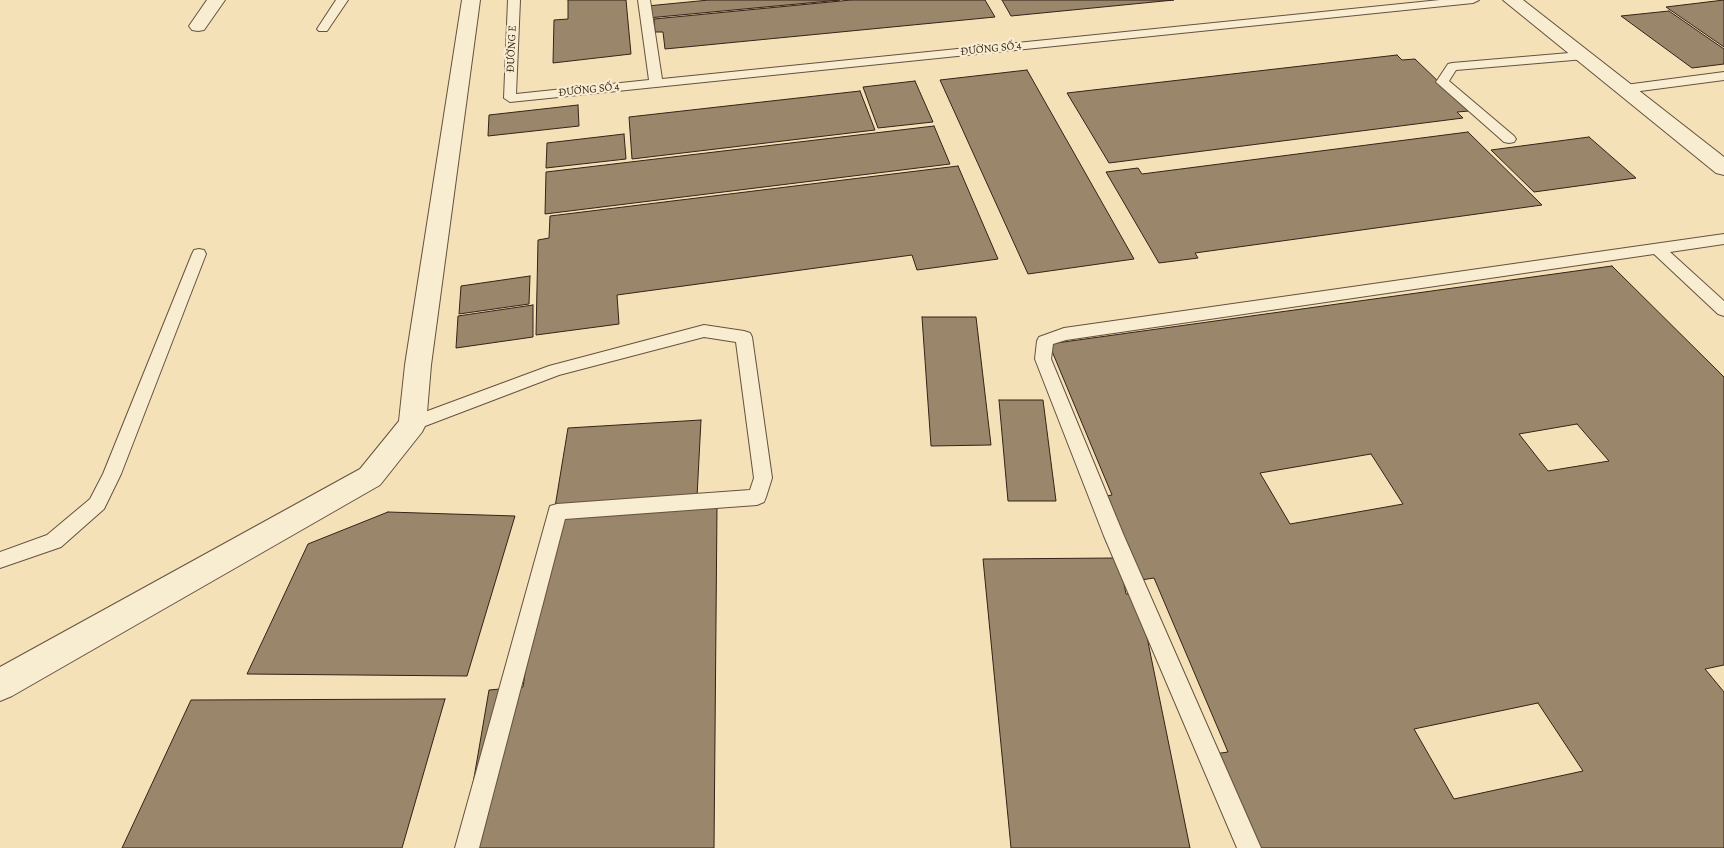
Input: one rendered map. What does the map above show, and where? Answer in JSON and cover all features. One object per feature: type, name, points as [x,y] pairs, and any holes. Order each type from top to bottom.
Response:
[{"type":"street","points":[[198,26],[216,0]]},
{"type":"street","points":[[0,684],[370,477],[412,424],[418,365],[471,0]]},
{"type":"street","points":[[1512,0],[1724,168]]},
{"type":"lane","points":[[323,29],[342,0]]},
{"type":"lane","name":"ĐƯỜNG E","points":[[510,98],[514,0]]},
{"type":"lane","points":[[644,0],[656,84]]},
{"type":"lane","name":"ĐƯỜNG SỐ 4","points":[[510,98],[1473,0]]},
{"type":"lane","points":[[1509,139],[1442,82],[1452,67],[1581,56]]},
{"type":"lane","points":[[1624,89],[1724,76]]},
{"type":"lane","points":[[1249,848],[1114,536],[1043,359],[1045,341],[1064,334],[1724,239]]},
{"type":"lane","points":[[1658,249],[1724,310]]},
{"type":"lane","points":[[0,560],[54,542],[97,504],[112,474],[199,254]]},
{"type":"lane","points":[[412,424],[555,370],[704,331],[744,337],[763,478],[757,497],[557,512],[467,848]]},
{"type":"building","points":[[568,0],[626,0],[631,54],[553,63],[554,20],[568,19]]},
{"type":"building","points":[[709,0],[840,0],[648,18],[647,6]]},
{"type":"building","points":[[851,0],[985,0],[995,17],[665,49],[663,32],[655,32],[654,19]]},
{"type":"building","points":[[1002,0],[1174,0],[1011,16]]},
{"type":"building","points":[[1724,0],[1724,47],[1666,7]]},
{"type":"building","points":[[1669,11],[1724,49],[1724,64],[1692,68],[1621,16]]},
{"type":"building","points":[[1397,55],[1402,60],[1415,59],[1469,111],[1457,112],[1463,118],[1109,163],[1067,93]]},
{"type":"building","points":[[1027,70],[1134,259],[1028,274],[940,80]]},
{"type":"building","points":[[915,81],[933,122],[878,128],[863,87]]},
{"type":"building","points":[[860,91],[875,130],[632,159],[629,117]]},
{"type":"building","points":[[578,105],[579,126],[488,136],[489,115]]},
{"type":"building","points":[[934,126],[950,164],[545,214],[546,172]]},
{"type":"building","points":[[1468,132],[1542,205],[1195,253],[1198,258],[1159,263],[1106,172],[1138,168],[1142,174]]},
{"type":"building","points":[[624,134],[626,159],[546,168],[547,143]]},
{"type":"building","points":[[1589,137],[1636,178],[1534,192],[1491,150]]},
{"type":"building","points":[[958,166],[998,259],[917,270],[912,255],[617,295],[619,324],[536,335],[538,240],[549,238],[550,216]]},
{"type":"building","points":[[1612,266],[1724,377],[1724,665],[1705,669],[1724,692],[1724,848],[1253,848],[1214,754],[1228,752],[1154,578],[1134,581],[1100,497],[1112,495],[1049,344]],"holes":[[[1577,424],[1609,461],[1548,471],[1519,434]],[[1371,454],[1403,504],[1290,524],[1260,473]],[[1538,703],[1583,771],[1454,799],[1414,729]]]},
{"type":"building","points":[[530,276],[529,304],[459,314],[461,286]]},
{"type":"building","points":[[533,305],[533,337],[456,348],[458,316]]},
{"type":"building","points":[[922,317],[976,317],[991,445],[931,446]]},
{"type":"building","points":[[999,400],[1043,400],[1056,501],[1008,501]]},
{"type":"building","points":[[701,420],[697,497],[555,507],[568,428]]},
{"type":"building","points":[[717,507],[714,848],[462,848],[489,690],[523,687],[547,520]]},
{"type":"building","points":[[388,512],[515,516],[467,676],[247,674],[308,544]]},
{"type":"building","points":[[1119,558],[1126,594],[1138,593],[1190,848],[1011,848],[983,559]]},
{"type":"building","points":[[445,699],[402,848],[122,848],[191,700]]}]
